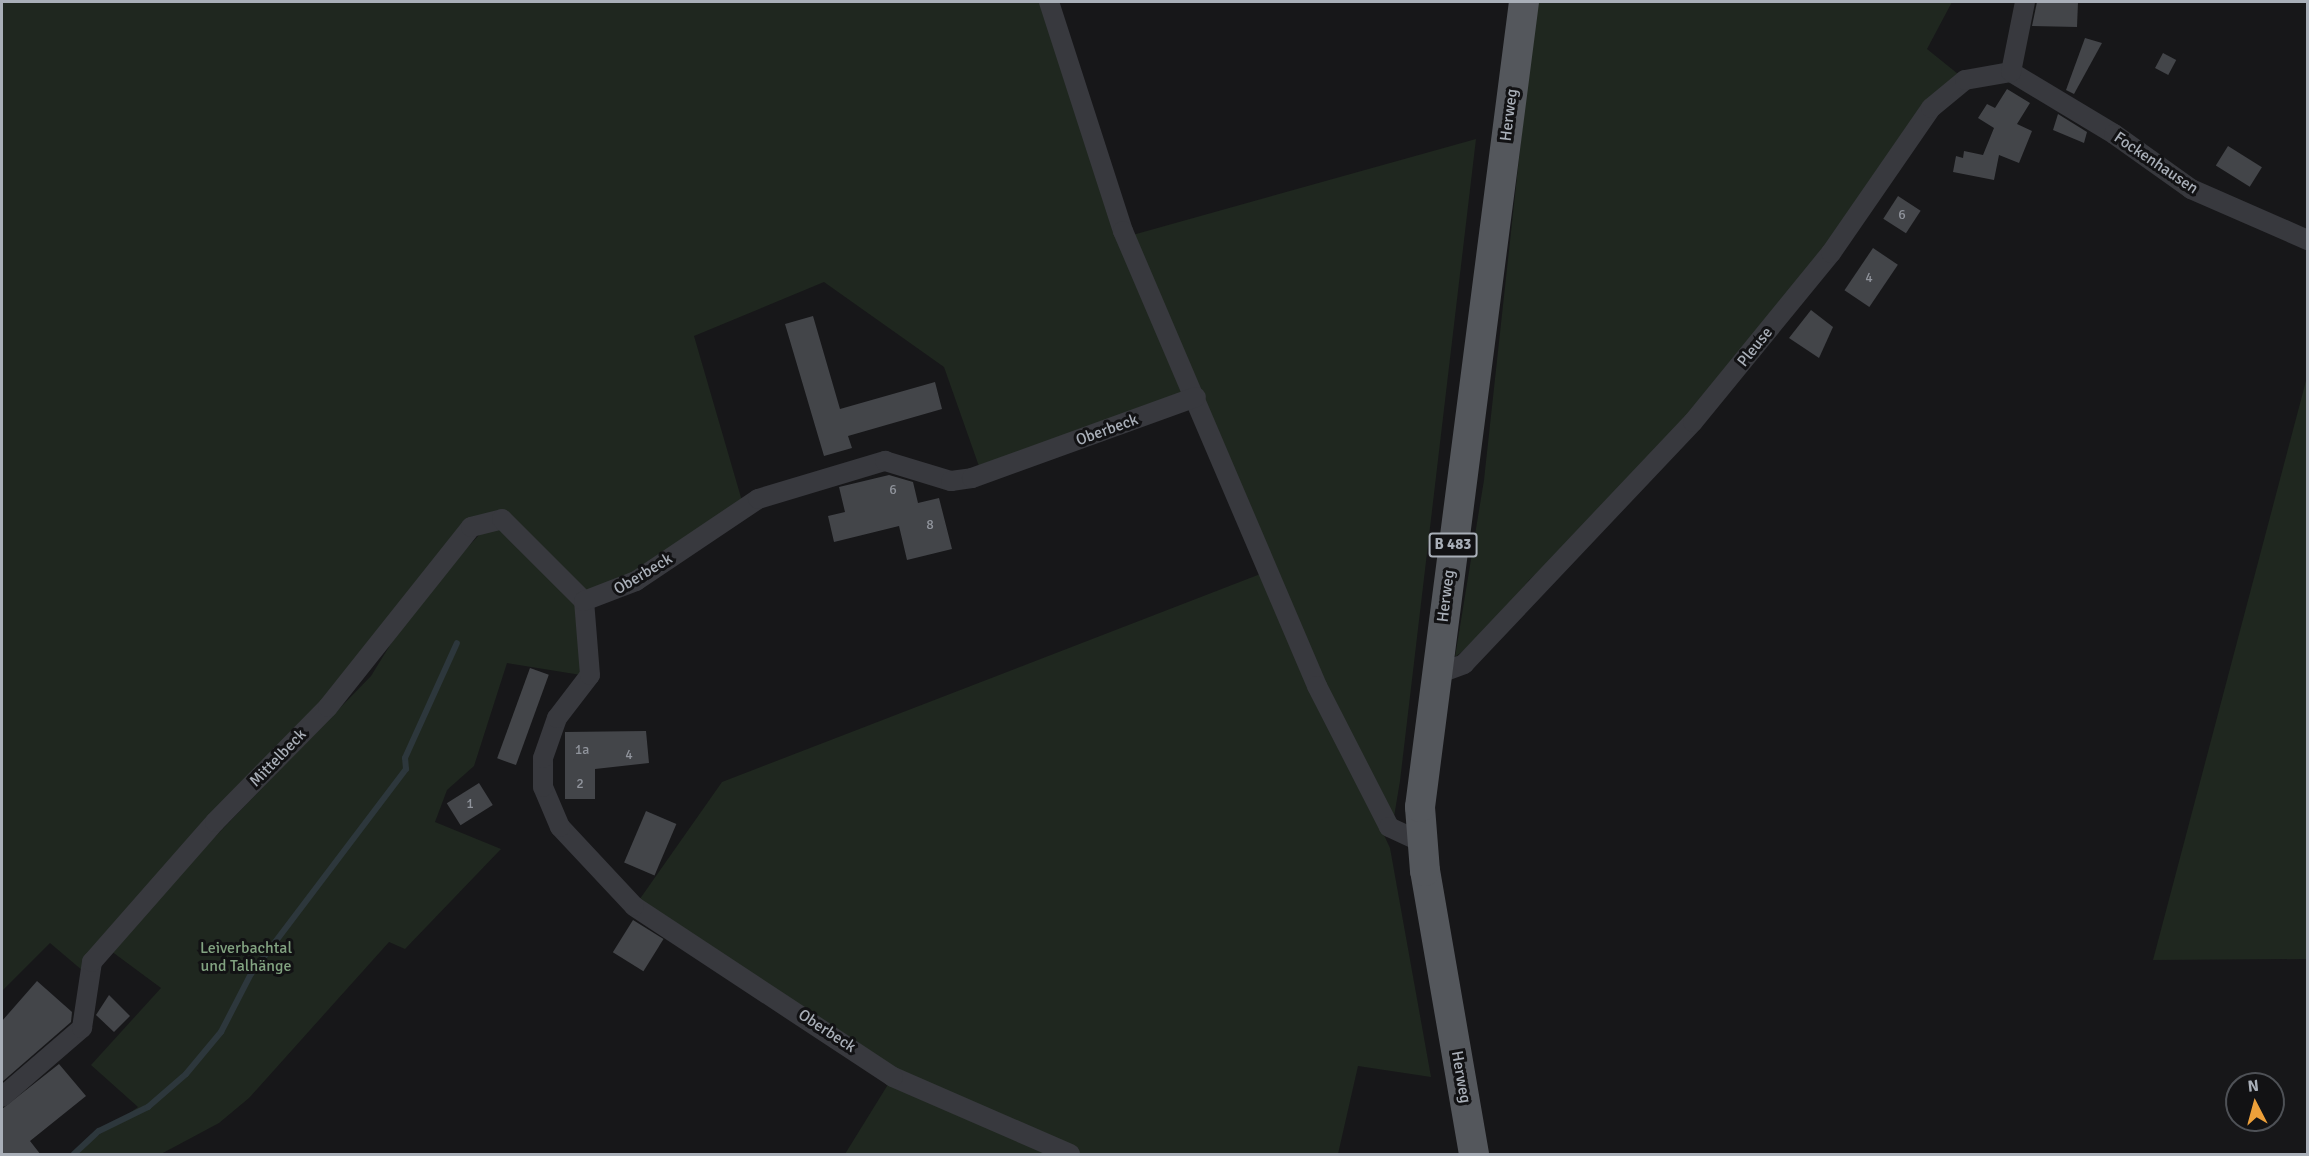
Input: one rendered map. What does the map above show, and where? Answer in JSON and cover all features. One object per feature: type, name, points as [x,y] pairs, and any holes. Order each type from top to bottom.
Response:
[{"type":"main road","name":"Herweg","points":[[1473,1155],[1421,842],[1437,674],[1524,2]]},
{"type":"street","points":[[1049,2],[1120,223],[1343,742],[1389,827],[1421,842]]},
{"type":"street","points":[[2011,72],[2025,2]]},
{"type":"street","name":"Pleuse","points":[[1437,674],[1464,664],[1538,581],[1643,480],[1831,253],[1931,108],[1965,80],[2011,72]]},
{"type":"street","name":"Fockenhausen","points":[[2011,72],[2114,134],[2191,189],[2307,240]]},
{"type":"street","name":"Oberbeck","points":[[1070,1155],[893,1077],[634,906],[560,827],[543,786],[543,758],[557,718],[590,675],[584,601],[636,581],[758,499],[885,461],[951,481],[972,478],[1196,397]]},
{"type":"street","name":"Mittelbeck","points":[[2,1097],[82,1028],[92,962],[215,822],[328,707],[471,527],[502,519],[584,601]]},
{"type":"green space","name":"Leiverbachtal und Talhänge","points":[[2,2],[1045,2],[1186,396],[981,472],[944,367],[824,282],[694,336],[742,501],[583,609],[581,675],[507,663],[474,766],[447,790],[435,822],[501,849],[405,949],[389,942],[249,1098],[219,1123],[161,1154],[72,1154],[138,1107],[91,1065],[161,988],[107,948],[371,676],[418,600],[496,517],[484,517],[326,705],[83,971],[50,943],[2,991]]},
{"type":"green space","points":[[1536,2],[1952,2],[1927,49],[1963,78],[1753,345],[1569,546],[1529,580],[1490,631],[1455,657],[1484,480]]},
{"type":"green space","points":[[1476,139],[1394,817],[1347,741],[1129,236]]},
{"type":"green space","points":[[2307,377],[2307,959],[2153,960]]},
{"type":"green space","points":[[1263,573],[1390,848],[1431,1077],[1358,1066],[1338,1154],[1079,1154],[895,1074],[637,903],[722,782]]},
{"type":"green space","points":[[892,1078],[1060,1154],[845,1154]]},
{"type":"building","points":[[2037,2],[2078,2],[2077,27],[2032,26]]},
{"type":"building","points":[[2085,38],[2102,43],[2074,94],[2066,90]]},
{"type":"building","points":[[2163,53],[2176,60],[2168,75],[2155,68]]},
{"type":"building","points":[[2007,89],[2030,103],[2017,124],[2032,131],[2019,163],[1999,155],[1994,180],[1953,172],[1956,156],[1963,158],[1964,151],[1983,155],[1994,128],[1978,118],[1987,104],[1995,108]]},
{"type":"building","points":[[2058,114],[2087,132],[2084,143],[2053,130]]},
{"type":"building","points":[[2228,146],[2262,167],[2250,187],[2216,166]]},
{"type":"building","points":[[1898,196],[1921,211],[1906,233],[1883,219]]},
{"type":"building","points":[[1873,248],[1898,265],[1869,307],[1844,290]]},
{"type":"building","points":[[1811,310],[1833,327],[1819,358],[1789,338]]},
{"type":"building","points":[[813,316],[840,409],[935,382],[942,409],[848,436],[852,448],[824,456],[785,324]]},
{"type":"building","points":[[889,475],[913,482],[918,503],[939,498],[952,549],[907,560],[899,526],[834,542],[828,516],[845,512],[839,487]]},
{"type":"building","points":[[530,668],[549,675],[516,765],[497,758]]},
{"type":"building","points":[[646,731],[649,763],[595,769],[595,799],[565,799],[565,732]]},
{"type":"building","points":[[479,783],[493,805],[461,825],[447,803]]},
{"type":"building","points":[[646,811],[676,824],[654,875],[624,863]]},
{"type":"building","points":[[633,920],[664,939],[643,971],[613,952]]},
{"type":"building","points":[[37,981],[72,1012],[71,1022],[2,1082],[2,1021]]},
{"type":"building","points":[[109,995],[130,1016],[114,1032],[96,1015]]},
{"type":"building","points":[[59,1064],[86,1096],[30,1141],[41,1155],[2,1155],[2,1109]]},
{"type":"waterway","points":[[74,1154],[99,1131],[148,1107],[186,1074],[221,1032],[251,974],[406,769],[405,758],[457,643]]}]
